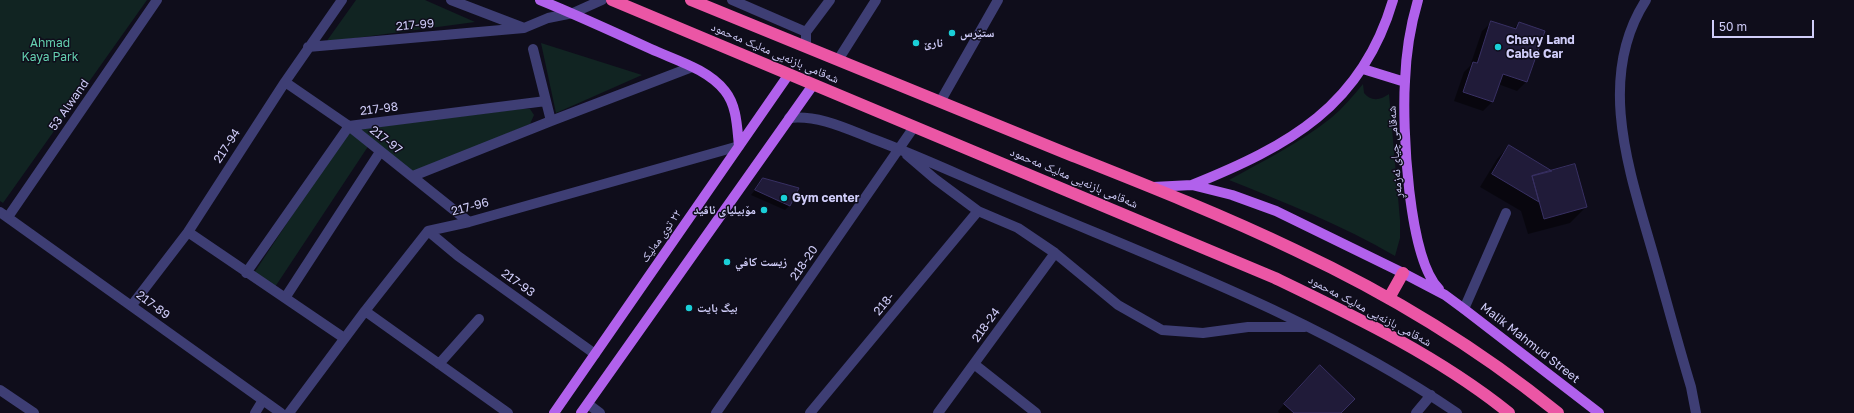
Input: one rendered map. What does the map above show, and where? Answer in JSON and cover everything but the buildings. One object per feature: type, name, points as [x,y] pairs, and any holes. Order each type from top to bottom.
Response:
[{"type":"highway","name":"شەقامی بازنەیی مەلیک مەحمود","points":[[612,0],[1275,278],[1342,310],[1426,356],[1479,389],[1509,413]]},
{"type":"highway","name":"شەقامی بازنەیی مەلیک مەحمود","points":[[690,0],[1150,187],[1295,250],[1389,298],[1494,364],[1558,413]]},
{"type":"highway","points":[[1389,298],[1403,273]]},
{"type":"main road","points":[[540,0],[573,13],[692,67],[712,79],[724,90],[732,103],[739,146]]},
{"type":"main road","points":[[1192,185],[1244,163],[1302,129],[1336,102],[1363,69],[1377,44],[1393,0]]},
{"type":"main road","name":"شەقامی چیای ئەزمەڕ","points":[[1418,0],[1410,27],[1405,82],[1410,194],[1417,238],[1429,276],[1445,295]]},
{"type":"main road","points":[[1363,69],[1405,82]]},
{"type":"main road","name":"٢٢ توی مەلیک","points":[[554,413],[789,74]]},
{"type":"main road","points":[[581,413],[788,118],[813,85]]},
{"type":"main road","points":[[1150,187],[1192,185],[1232,195],[1276,211],[1445,295]]},
{"type":"main road","name":"Malik Mahmud Street","points":[[1445,295],[1599,413]]},
{"type":"street","name":"53 Alwand","points":[[4,215],[157,0]]},
{"type":"street","name":"217-94","points":[[132,305],[188,232],[308,47],[342,0]]},
{"type":"street","points":[[451,0],[524,28],[548,18],[573,13],[602,0]]},
{"type":"street","points":[[732,0],[806,32]]},
{"type":"street","points":[[806,47],[806,32],[830,0]]},
{"type":"street","points":[[838,60],[876,0]]},
{"type":"street","points":[[940,102],[998,0]]},
{"type":"street","points":[[1646,0],[1631,29],[1623,60],[1620,100],[1621,126],[1634,186],[1696,413]]},
{"type":"street","name":"217-99","points":[[308,47],[524,28]]},
{"type":"street","points":[[533,49],[550,121]]},
{"type":"street","points":[[413,176],[550,121],[692,67]]},
{"type":"street","name":"217-97","points":[[285,82],[349,126],[469,222]]},
{"type":"street","name":"217-98","points":[[246,273],[349,126],[546,101]]},
{"type":"street","points":[[788,118],[817,118],[900,149],[1221,287],[1309,327],[1383,366],[1431,395],[1457,413]]},
{"type":"street","name":"218-20","points":[[716,413],[914,127]]},
{"type":"street","name":"217-96","points":[[428,231],[469,222],[739,146]]},
{"type":"street","points":[[900,149],[935,179],[978,211],[1018,228],[1055,253],[1118,305],[1162,330],[1203,333],[1248,327],[1309,327]]},
{"type":"street","points":[[285,298],[380,152]]},
{"type":"street","name":"218-","points":[[810,413],[978,211]]},
{"type":"street","points":[[1464,309],[1506,212]]},
{"type":"street","name":"217-89","points":[[4,215],[132,305],[194,352],[282,413]]},
{"type":"street","points":[[289,413],[344,338],[428,231]]},
{"type":"street","name":"217-93","points":[[428,231],[458,256],[595,354]]},
{"type":"street","points":[[188,232],[246,273],[344,338]]},
{"type":"street","name":"218-24","points":[[938,413],[1055,253]]},
{"type":"street","points":[[365,311],[508,413]]},
{"type":"street","points":[[439,364],[478,319]]},
{"type":"street","points":[[974,364],[1036,413]]},
{"type":"street","points":[[0,390],[34,413]]},
{"type":"street","points":[[1416,413],[1431,395]]},
{"type":"street","points":[[255,413],[263,400]]},
{"type":"street","points":[[588,404],[600,413]]},
{"type":"green space","name":"Ahmad Kaya Park","points":[[0,0],[147,0],[3,203],[0,201]]},
{"type":"green space","points":[[356,0],[425,0],[475,22],[326,42]]},
{"type":"green space","points":[[541,43],[642,75],[556,113]]},
{"type":"green space","points":[[1363,84],[1364,93],[1370,98],[1379,99],[1389,94],[1400,220],[1400,238],[1395,256],[1334,224],[1229,180],[1307,136],[1340,110]]},
{"type":"green space","points":[[519,109],[530,109],[534,115],[530,124],[413,173],[359,129]]},
{"type":"green space","points":[[348,131],[369,145],[275,287],[254,273]]},
{"type":"place","name":"ستێرس","points":[[952,33]]},
{"type":"place","name":"نارێ","points":[[916,43]]},
{"type":"place","name":"Chavy Land Cable Car","points":[[1498,47]]},
{"type":"place","name":"Gym center","points":[[784,198]]},
{"type":"place","name":"مۆبیلیای ئاڤید","points":[[764,210]]},
{"type":"place","name":"زيست كافي","points":[[727,262]]},
{"type":"place","name":"بیگ بایت","points":[[689,308]]}]
